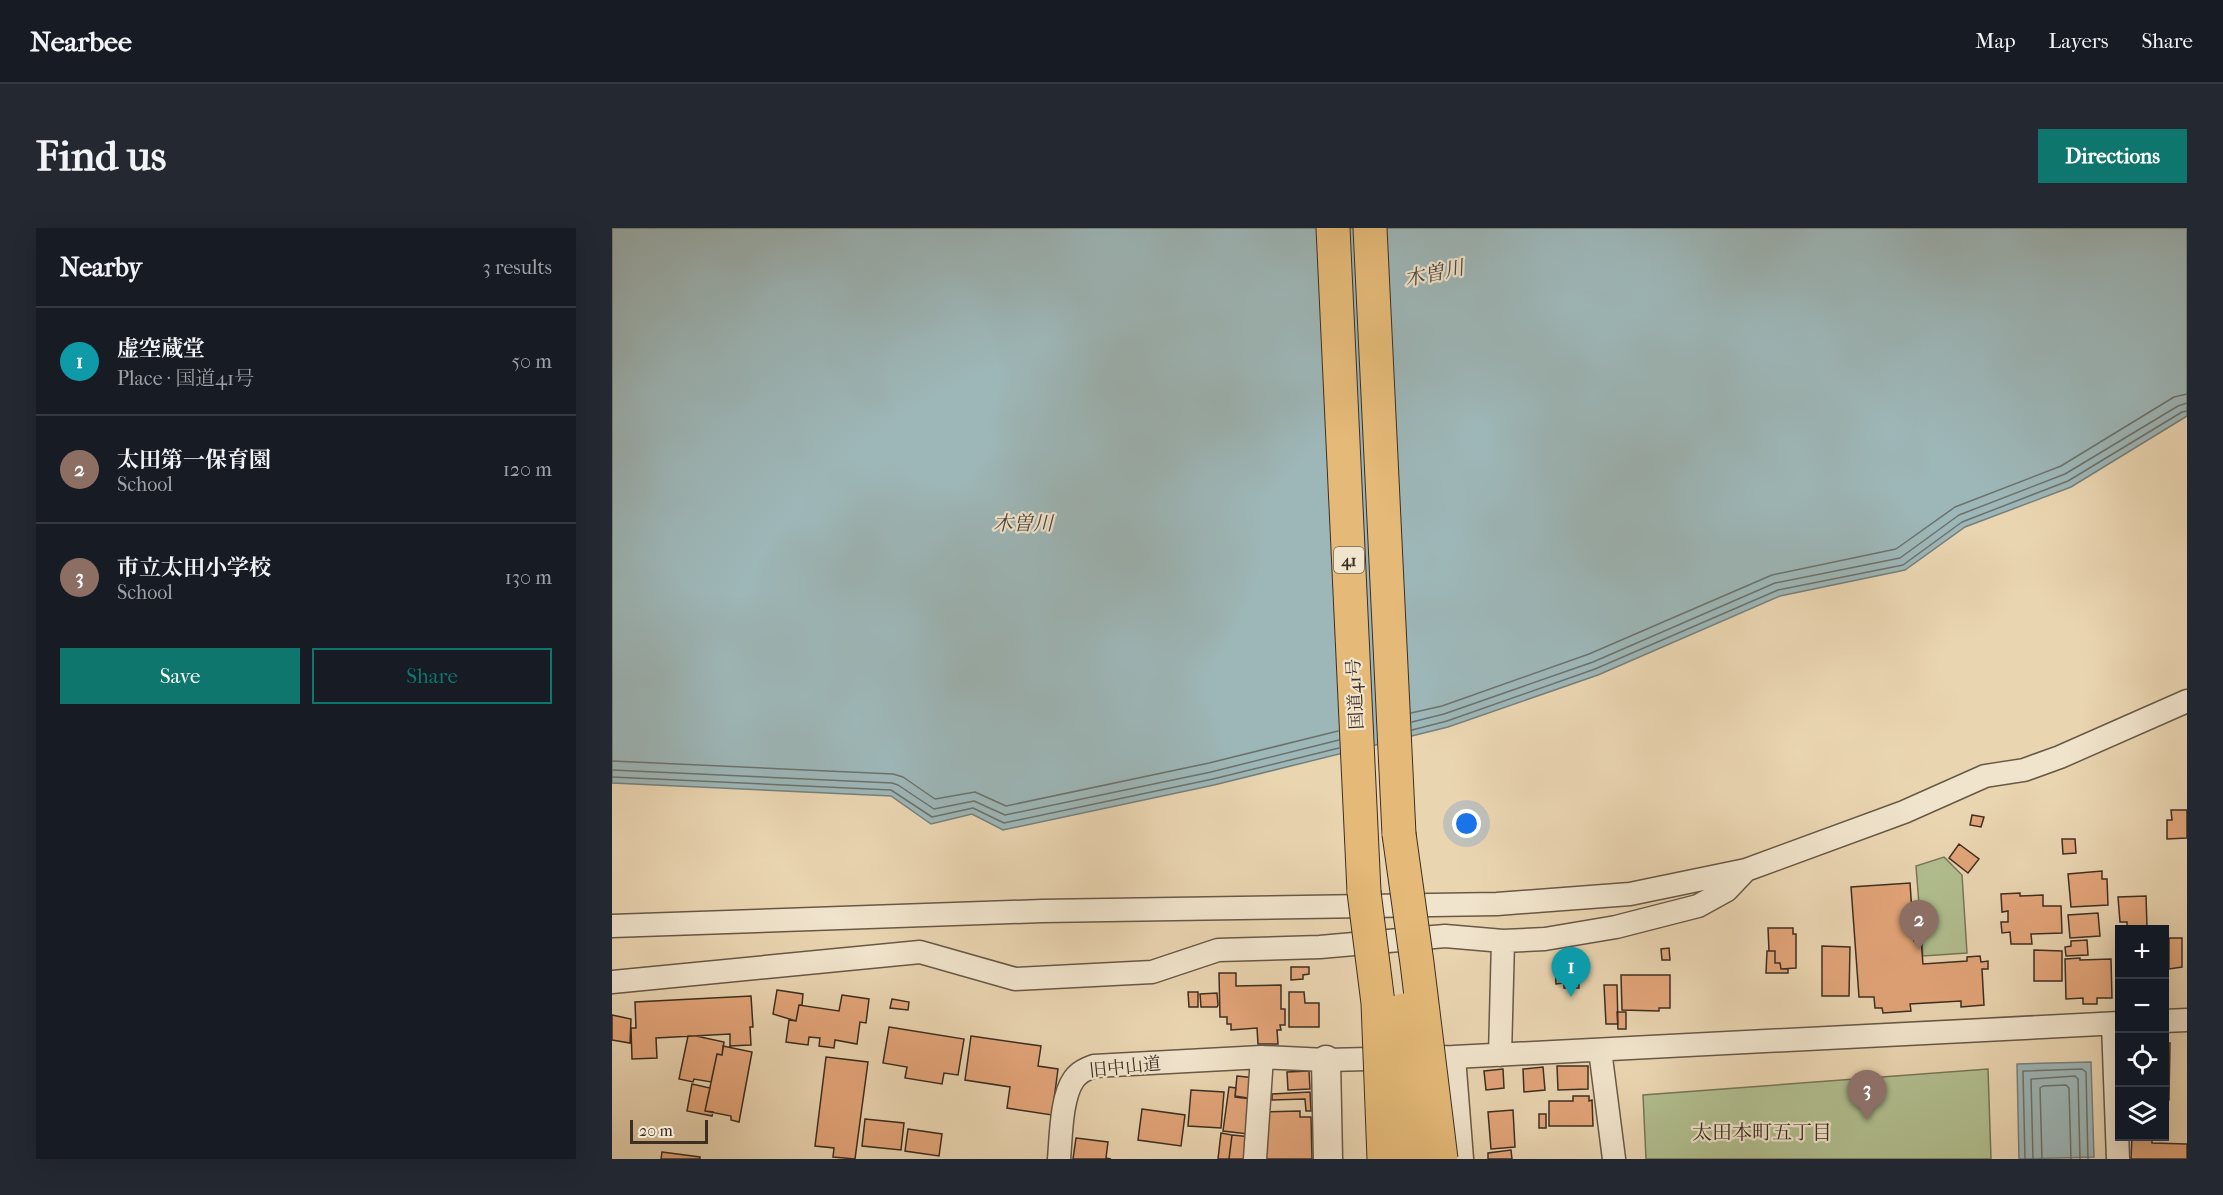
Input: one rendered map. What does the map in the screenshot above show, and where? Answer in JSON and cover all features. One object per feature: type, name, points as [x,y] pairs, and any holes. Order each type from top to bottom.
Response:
[{"type":"highway","name":"国道41号","points":[[1333,228],[1364,892],[1378,1003],[1384,1159]]},
{"type":"highway","name":"国道41号","points":[[1370,228],[1399,834],[1400,966],[1408,1159]]},
{"type":"highway","points":[[1399,834],[1441,1159]]},
{"type":"highway","points":[[1364,892],[1363,1004],[1368,1159]]},
{"type":"street","points":[[612,926],[1042,911],[1497,904],[1630,894],[1746,870],[1904,812],[1985,776],[2024,770],[2060,757],[2187,701]]},
{"type":"street","points":[[612,982],[920,952],[1015,979],[1152,972],[1218,950],[1320,947],[1445,936],[1503,941],[1545,939],[1616,927],[1698,906],[1727,890],[1746,870]]},
{"type":"street","points":[[1500,1055],[1503,941]]},
{"type":"street","points":[[2169,1021],[2187,1020]]},
{"type":"street","points":[[1255,1159],[1262,1057],[1326,1060],[1454,1057],[2115,1024]]},
{"type":"street","points":[[2116,1033],[2118,1159]]},
{"type":"street","points":[[1600,1050],[1614,1159]]},
{"type":"street","name":"旧中山道","points":[[1059,1159],[1066,1097],[1073,1080],[1082,1071],[1094,1066],[1262,1057]]},
{"type":"street","points":[[1454,1057],[1462,1159]]},
{"type":"street","points":[[1326,1060],[1328,1159]]},
{"type":"green space","points":[[1944,857],[1962,875],[1967,953],[1923,956],[1916,866]]},
{"type":"green space","points":[[1988,1069],[1991,1159],[1646,1159],[1643,1095]]},
{"type":"water","name":"木曽川","points":[[612,228],[2187,228],[2187,416],[2071,487],[1965,527],[1905,570],[1780,596],[1598,675],[1448,727],[1214,785],[1003,830],[972,814],[931,824],[891,796],[612,783]]},
{"type":"water","points":[[2091,1062],[2094,1157],[2019,1159],[2017,1064]]},
{"type":"building","points":[[2171,810],[2187,810],[2187,838],[2167,839],[2167,820],[2172,820]]},
{"type":"building","points":[[1972,815],[1984,817],[1981,827],[1970,825]]},
{"type":"building","points":[[2062,839],[2075,839],[2076,853],[2063,854]]},
{"type":"building","points":[[1959,844],[1979,859],[1968,873],[1949,858]]},
{"type":"building","points":[[2102,871],[2102,879],[2107,879],[2108,905],[2071,907],[2068,874]]},
{"type":"building","points":[[1910,883],[1914,941],[1921,940],[1923,964],[1967,961],[1967,957],[1980,956],[1981,962],[1988,961],[1988,969],[1982,969],[1984,1005],[1961,1007],[1961,1001],[1910,1004],[1911,1011],[1883,1013],[1882,1008],[1875,1008],[1874,997],[1859,997],[1851,887]]},
{"type":"building","points":[[2020,893],[2020,896],[2043,895],[2043,906],[2061,906],[2062,933],[2031,934],[2032,944],[2011,944],[2010,932],[2002,933],[2001,922],[2008,922],[2008,911],[2002,912],[2001,894]]},
{"type":"building","points":[[2146,896],[2147,925],[2127,925],[2127,922],[2120,922],[2118,897]]},
{"type":"building","points":[[2098,913],[2100,936],[2070,938],[2068,915]]},
{"type":"building","points":[[1768,928],[1793,928],[1793,934],[1796,934],[1796,968],[1781,969],[1780,963],[1775,963],[1775,951],[1769,951]]},
{"type":"building","points":[[2169,938],[2182,938],[2182,967],[2169,969]]},
{"type":"building","points":[[2087,940],[2088,955],[2066,956],[2065,947],[2071,946],[2071,941]]},
{"type":"building","points":[[1822,946],[1850,947],[1849,996],[1822,996]]},
{"type":"building","points":[[1669,948],[1670,960],[1662,960],[1661,949]]},
{"type":"building","points":[[2034,950],[2062,951],[2062,981],[2034,981]]},
{"type":"building","points":[[1767,951],[1775,951],[1775,963],[1780,963],[1781,969],[1788,969],[1788,973],[1766,973]]},
{"type":"building","points":[[2080,958],[2080,960],[2111,959],[2112,998],[2097,998],[2097,1004],[2083,1004],[2083,998],[2066,999],[2065,959]]},
{"type":"building","points":[[1578,960],[1579,988],[1564,988],[1564,983],[1556,984],[1555,962]]},
{"type":"building","points":[[1291,967],[1309,967],[1309,974],[1303,975],[1303,979],[1291,980]]},
{"type":"building","points":[[1219,973],[1236,973],[1236,986],[1281,985],[1281,1009],[1285,1009],[1285,1025],[1280,1025],[1281,1030],[1277,1030],[1278,1044],[1258,1044],[1257,1028],[1231,1030],[1231,1024],[1227,1024],[1227,1017],[1220,1017]]},
{"type":"building","points":[[1621,975],[1670,975],[1670,1008],[1659,1008],[1659,1011],[1622,1010]]},
{"type":"building","points":[[1604,985],[1617,985],[1618,1024],[1606,1024]]},
{"type":"building","points":[[777,990],[803,994],[796,1021],[773,1014]]},
{"type":"building","points":[[1188,992],[1198,992],[1198,1007],[1189,1007]]},
{"type":"building","points":[[1289,992],[1304,992],[1305,1003],[1319,1003],[1319,1027],[1289,1027]]},
{"type":"building","points":[[1217,993],[1217,1007],[1201,1007],[1200,994]]},
{"type":"building","points":[[842,995],[869,999],[866,1023],[860,1022],[857,1044],[835,1040],[834,1048],[819,1046],[820,1038],[809,1037],[808,1045],[786,1042],[789,1020],[796,1021],[799,1005],[839,1011]]},
{"type":"building","points":[[751,996],[753,1027],[750,1027],[751,1045],[730,1046],[730,1034],[656,1038],[657,1058],[632,1059],[631,1028],[636,1028],[635,1002]]},
{"type":"building","points":[[892,999],[909,1002],[908,1010],[890,1008]]},
{"type":"building","points":[[1617,1012],[1626,1012],[1626,1029],[1618,1029]]},
{"type":"building","points":[[612,1015],[631,1019],[630,1043],[612,1040]]},
{"type":"building","points":[[889,1027],[964,1039],[958,1075],[944,1073],[942,1084],[905,1078],[907,1067],[883,1063]]},
{"type":"building","points":[[688,1036],[724,1042],[722,1055],[717,1054],[711,1082],[679,1079]]},
{"type":"building","points":[[971,1036],[1041,1046],[1038,1066],[1058,1069],[1052,1115],[1007,1108],[1010,1087],[965,1080]]},
{"type":"building","points":[[2169,1043],[2170,1043],[2169,1100]]},
{"type":"building","points":[[723,1046],[752,1052],[739,1122],[731,1120],[731,1116],[705,1111],[717,1054],[722,1055]]},
{"type":"building","points":[[826,1057],[868,1062],[855,1159],[833,1157],[834,1148],[815,1146]]},
{"type":"building","points":[[1557,1066],[1588,1066],[1588,1089],[1558,1090]]},
{"type":"building","points":[[1543,1067],[1545,1090],[1524,1092],[1523,1069]]},
{"type":"building","points":[[1503,1069],[1504,1088],[1486,1090],[1484,1071]]},
{"type":"building","points":[[1309,1071],[1310,1089],[1288,1090],[1287,1072]]},
{"type":"building","points":[[1237,1076],[1256,1078],[1254,1099],[1235,1096]]},
{"type":"building","points":[[692,1084],[710,1088],[705,1111],[713,1112],[712,1116],[687,1111]]},
{"type":"building","points":[[1229,1087],[1236,1088],[1235,1097],[1252,1099],[1248,1134],[1223,1131]]},
{"type":"building","points":[[1191,1090],[1224,1092],[1221,1128],[1188,1126]]},
{"type":"building","points":[[1310,1092],[1311,1111],[1306,1111],[1305,1099],[1272,1100],[1272,1094]]},
{"type":"building","points":[[1573,1096],[1589,1096],[1589,1101],[1592,1100],[1593,1126],[1549,1126],[1549,1101],[1573,1101]]},
{"type":"building","points":[[1142,1109],[1185,1115],[1181,1146],[1138,1140]]},
{"type":"building","points":[[1513,1110],[1515,1147],[1491,1149],[1488,1112]]},
{"type":"building","points":[[1300,1111],[1300,1117],[1311,1117],[1312,1159],[1262,1159],[1264,1112]]},
{"type":"building","points":[[1539,1114],[1546,1114],[1546,1128],[1539,1128]]},
{"type":"building","points":[[865,1119],[904,1123],[901,1150],[862,1146]]},
{"type":"building","points":[[908,1129],[942,1134],[939,1156],[905,1151]]},
{"type":"building","points":[[1221,1133],[1232,1135],[1229,1159],[1218,1159]]},
{"type":"building","points":[[1232,1135],[1252,1137],[1255,1159],[1229,1159]]},
{"type":"building","points":[[1076,1138],[1108,1142],[1106,1158],[1111,1159],[1073,1159]]},
{"type":"building","points":[[2132,1141],[2187,1144],[2187,1159],[2131,1159]]},
{"type":"building","points":[[1511,1150],[1512,1159],[1488,1159],[1488,1153]]},
{"type":"building","points":[[662,1152],[700,1157],[700,1159],[661,1159]]},
{"type":"place","name":"太田第一保育園","points":[[1919,950]]},
{"type":"place","name":"虚空蔵堂","points":[[1571,997]]},
{"type":"place","name":"市立太田小学校","points":[[1867,1120]]},
{"type":"district","name":"太田本町五丁目","points":[[1762,1132]]}]
